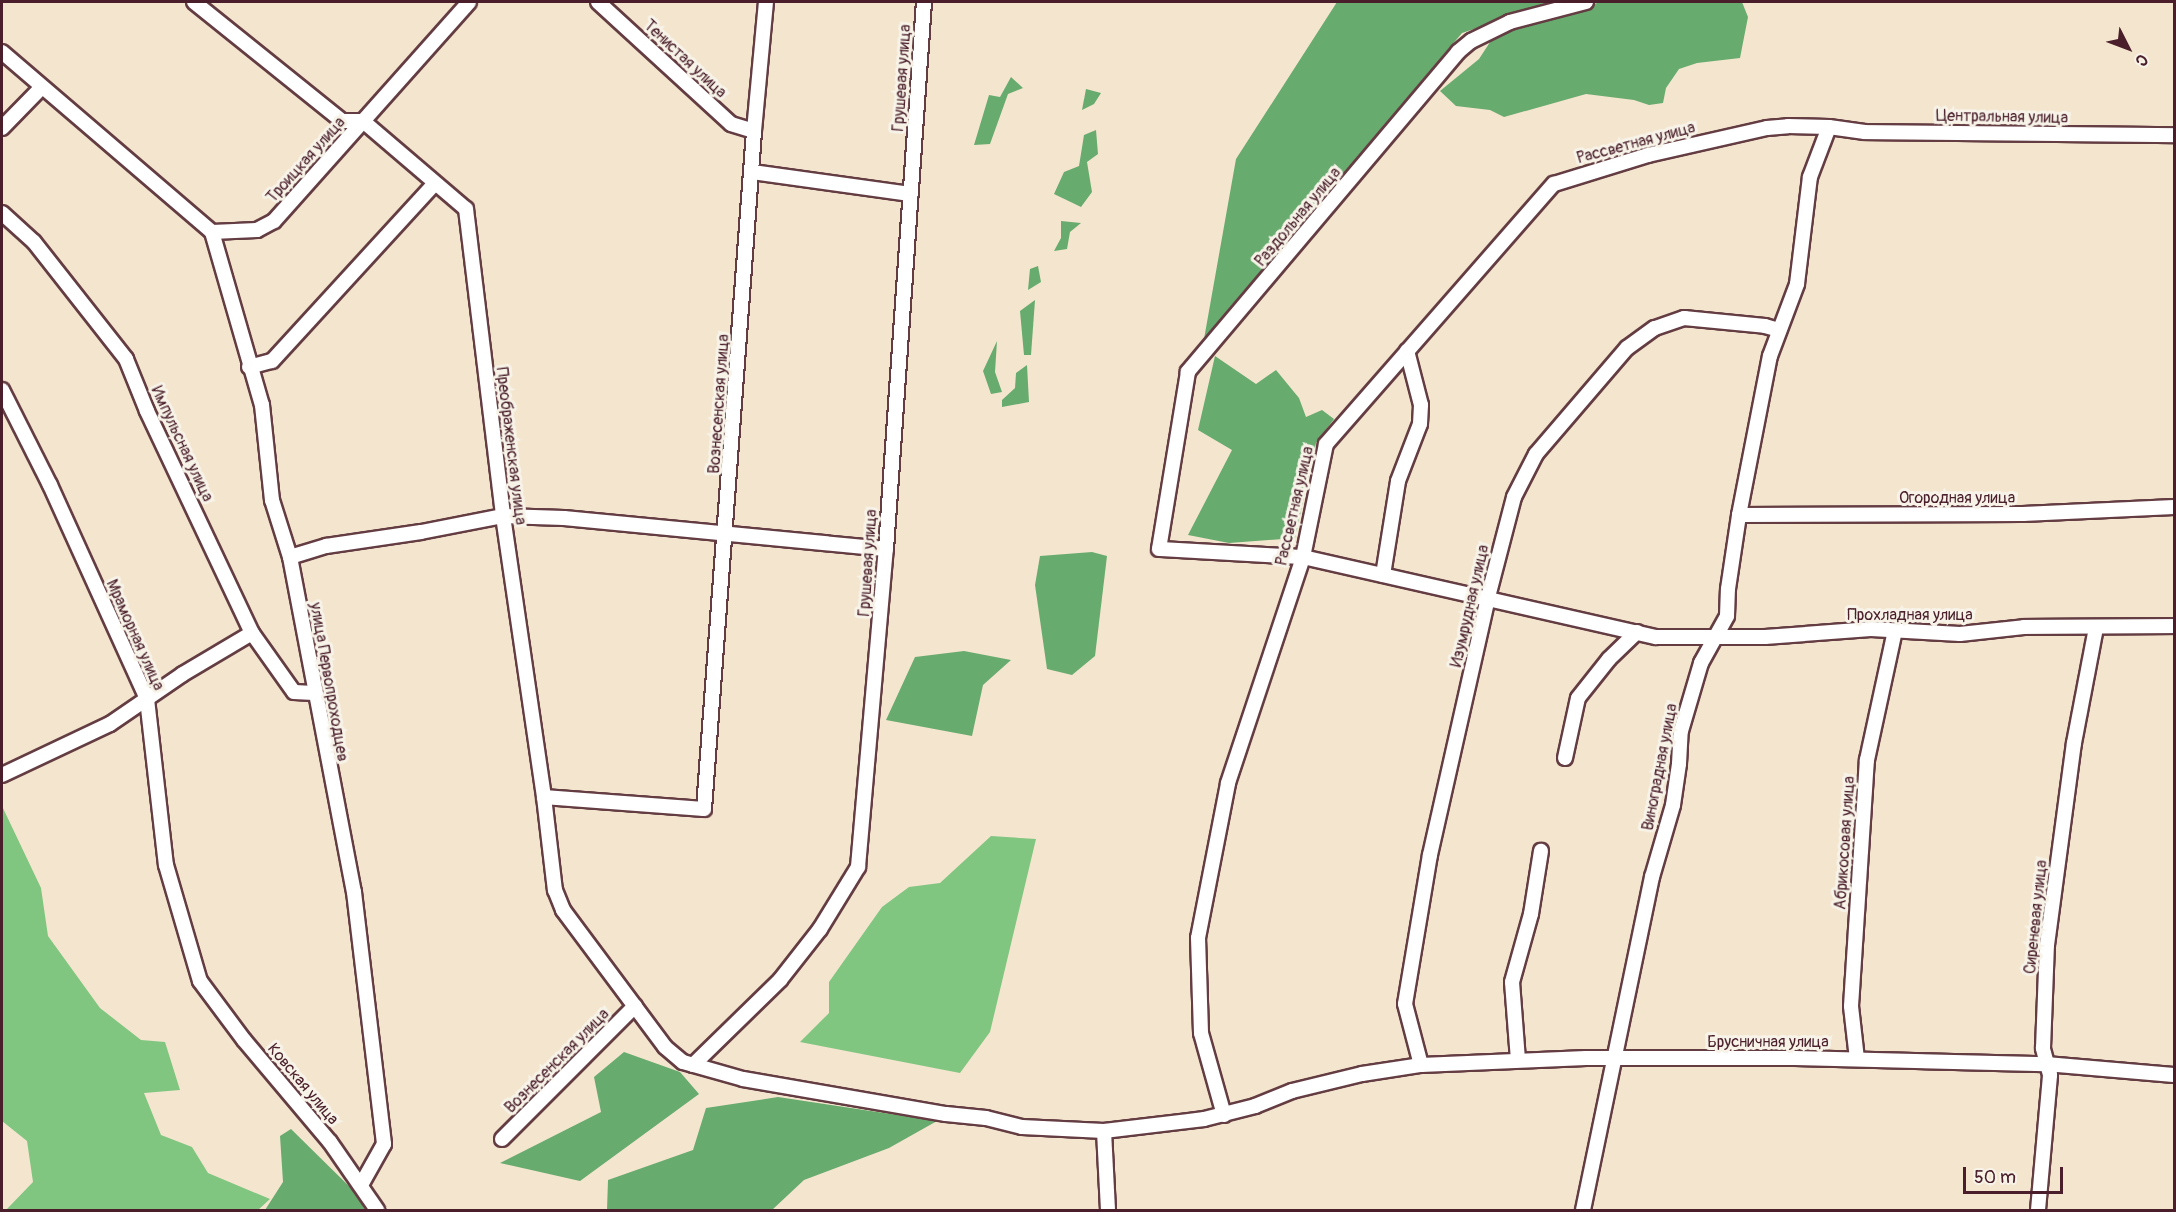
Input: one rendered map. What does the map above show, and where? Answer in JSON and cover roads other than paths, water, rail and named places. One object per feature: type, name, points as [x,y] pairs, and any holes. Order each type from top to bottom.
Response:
[{"type":"street","name":"Преображенская улица","points":[[194,2],[342,121],[363,121],[466,210],[503,516],[544,797],[555,890],[562,910],[666,1047],[683,1062],[787,1088],[946,1114],[986,1118],[1022,1127],[1104,1131]]},
{"type":"street","name":"Троицкая улица","points":[[212,232],[257,230],[274,221],[470,2]]},
{"type":"street","name":"Тенистая улица","points":[[598,2],[732,124],[754,131]]},
{"type":"street","name":"Вознесенская улица","points":[[544,797],[704,808],[754,131],[766,2]]},
{"type":"street","name":"Грушевая улица","points":[[693,1065],[780,980],[820,929],[858,867],[886,549],[924,2]]},
{"type":"street","name":"Раздольная улица","points":[[1159,549],[1188,372],[1458,52],[1471,41],[1510,22],[1586,2]]},
{"type":"street","points":[[2,52],[41,88],[212,232]]},
{"type":"street","points":[[2,128],[41,88]]},
{"type":"street","name":"Центральная улица","points":[[1828,127],[1865,132],[2175,135]]},
{"type":"street","name":"Виноградная улица","points":[[1583,1210],[1614,1059],[1623,1029],[1627,993],[1652,877],[1673,805],[1681,731],[1701,663],[1727,616],[1739,515],[1770,356],[1797,284],[1810,177],[1828,127]]},
{"type":"street","name":"Рассветная улица","points":[[1224,1115],[1201,1033],[1198,938],[1228,783],[1303,557],[1326,444],[1554,184],[1619,163],[1767,128],[1828,127]]},
{"type":"street","points":[[752,172],[910,194]]},
{"type":"street","points":[[249,367],[272,361],[435,183]]},
{"type":"street","name":"Импульсная улица","points":[[2,213],[34,242],[126,359],[147,411],[252,633],[294,692],[314,693]]},
{"type":"street","name":"улица Первопроходцев","points":[[212,232],[249,367],[262,405],[272,500],[290,557],[314,693],[354,892],[375,1089],[384,1144],[361,1185]]},
{"type":"street","name":"Изумрудная улица","points":[[1420,1065],[1405,1004],[1430,855],[1488,597],[1514,496],[1536,454],[1628,348],[1655,328],[1684,318],[1766,326],[1779,330]]},
{"type":"street","points":[[1383,575],[1398,481],[1420,424],[1421,405],[1407,351]]},
{"type":"street","name":"Мраморная улица","points":[[2,390],[50,485],[147,699],[166,865],[200,981]]},
{"type":"street","name":"Огородная улица","points":[[1739,515],[2023,514],[2175,507]]},
{"type":"street","points":[[290,557],[326,546],[421,532],[503,516],[564,518],[886,549]]},
{"type":"street","name":"Прохладная улица","points":[[1159,549],[1303,557],[1488,597],[1656,637],[1765,637],[1871,629],[1960,634],[2024,627],[2175,626]]},
{"type":"street","name":"Сиреневая улица","points":[[2038,1210],[2049,1075],[2043,1048],[2047,945],[2074,743],[2096,628]]},
{"type":"street","name":"Абрикосовая улица","points":[[1857,1059],[1851,1006],[1867,760],[1895,631]]},
{"type":"street","points":[[1565,758],[1578,698],[1609,659],[1637,632]]},
{"type":"street","points":[[2,775],[110,724],[252,633]]},
{"type":"street","points":[[1518,1060],[1512,982],[1531,914],[1541,851]]},
{"type":"street","name":"Ковская улица","points":[[200,981],[244,1040],[330,1142],[377,1210]]},
{"type":"street","name":"Вознесенская улица","points":[[502,1139],[635,1006]]},
{"type":"street","name":"Брусничная улица","points":[[1104,1131],[1224,1115],[1292,1091],[1362,1074],[1420,1065],[1518,1060],[1857,1059],[2046,1064],[2175,1076]]},
{"type":"street","points":[[1104,1131],[1108,1210]]}]
